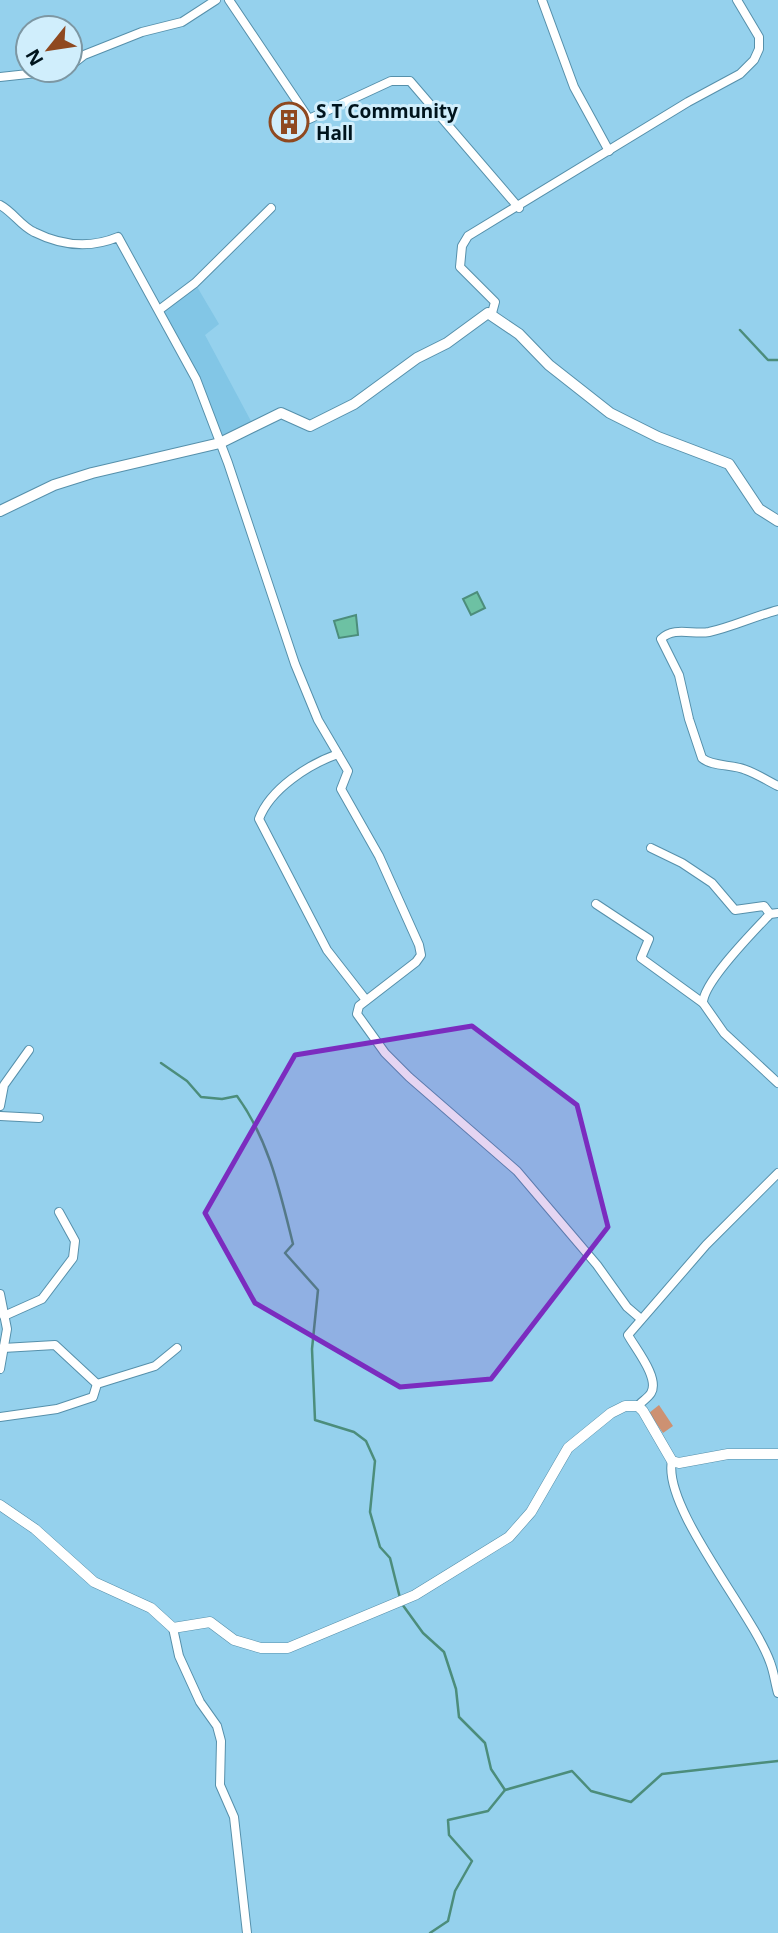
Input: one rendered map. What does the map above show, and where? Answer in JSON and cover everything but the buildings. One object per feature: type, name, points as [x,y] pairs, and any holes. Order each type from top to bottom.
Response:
[{"type":"main road","points":[[0,511],[54,485],[92,473],[220,443],[281,413],[310,426],[354,404],[417,358],[447,343],[476,321],[492,313],[519,334],[549,365],[610,413],[658,437],[729,464],[760,509],[778,521]]},
{"type":"street","points":[[84,55],[142,32],[182,22],[216,0]]},
{"type":"street","points":[[229,0],[309,118],[391,81],[410,81],[519,208]]},
{"type":"street","points":[[542,0],[574,87],[609,151]]},
{"type":"street","points":[[492,313],[495,302],[460,267],[460,255],[468,236],[740,74],[754,61],[759,49],[759,37],[737,0]]},
{"type":"street","points":[[0,205],[34,232],[66,244],[92,245],[118,237],[193,372],[295,664],[318,720],[348,771],[341,789],[379,856],[421,955],[359,1006],[357,1014],[385,1053],[464,1128],[517,1171],[597,1265],[627,1307],[640,1319]]},
{"type":"street","points":[[159,310],[195,283],[271,208]]},
{"type":"street","points":[[778,610],[706,632],[684,631],[666,635],[661,639],[679,675],[688,719],[702,758],[712,763],[747,770],[778,786]]},
{"type":"street","points":[[338,754],[300,771],[268,803],[259,819],[327,950],[366,1000]]},
{"type":"street","points":[[651,848],[682,863],[712,883],[735,910],[764,906],[774,914],[709,987],[702,1003]]},
{"type":"street","points":[[596,904],[649,939],[641,958],[702,1003],[724,1034],[778,1083]]},
{"type":"street","points":[[0,1106],[4,1085],[29,1050]]},
{"type":"street","points":[[0,1116],[39,1118]]},
{"type":"street","points":[[173,1628],[210,1622],[234,1640],[261,1648],[288,1648],[407,1598],[464,1567],[509,1537],[531,1512],[568,1448],[611,1413],[625,1406],[638,1406],[651,1393],[651,1376],[628,1335],[706,1245],[778,1173]]},
{"type":"street","points":[[4,1316],[42,1299],[73,1258],[75,1241],[59,1212]]},
{"type":"street","points":[[0,1294],[7,1329],[0,1369]]},
{"type":"street","points":[[4,1349],[55,1345],[97,1384]]},
{"type":"street","points":[[97,1384],[155,1366],[177,1348]]},
{"type":"street","points":[[0,1417],[57,1409],[93,1397],[97,1384]]},
{"type":"street","points":[[638,1406],[672,1461],[679,1463],[729,1454],[778,1454]]},
{"type":"street","points":[[672,1461],[669,1474],[675,1490],[720,1580],[743,1612],[770,1661],[778,1693]]},
{"type":"street","points":[[0,1506],[35,1530],[94,1582],[151,1608],[173,1628],[178,1656],[200,1702],[217,1726],[222,1741],[220,1785],[234,1817],[247,1933]]},
{"type":"highlighted area","points":[[472,1026],[577,1105],[608,1227],[491,1379],[400,1387],[255,1303],[205,1213],[295,1055]]},
{"type":"shaded area","points":[[196,285],[219,324],[205,335],[252,423],[222,439],[199,378],[163,311]]},
{"type":"shaded area","points":[[477,592],[485,608],[471,615],[463,599]]},
{"type":"shaded area","points":[[356,615],[358,635],[339,638],[334,621]]},
{"type":"shaded area","points":[[659,1405],[673,1426],[663,1433],[649,1413]]},
{"type":"waterway","points":[[740,330],[768,360],[778,360]]},
{"type":"waterway","points":[[161,1063],[187,1081],[201,1097],[222,1099],[237,1096],[257,1130],[272,1167],[293,1244],[285,1253],[318,1290],[312,1349],[315,1420],[354,1432],[366,1441],[375,1461],[370,1512],[380,1547],[390,1558],[400,1598]]},
{"type":"waterway","points":[[402,1604],[423,1633],[444,1652],[456,1689],[459,1717],[485,1743],[491,1769],[505,1790]]},
{"type":"waterway","points":[[430,1933],[448,1921],[455,1891],[472,1861],[449,1835],[448,1820],[488,1811],[505,1790],[572,1771],[591,1791],[631,1802],[662,1774],[778,1761]]},
{"type":"place","name":"S T Community Hall","points":[[289,122]]}]
